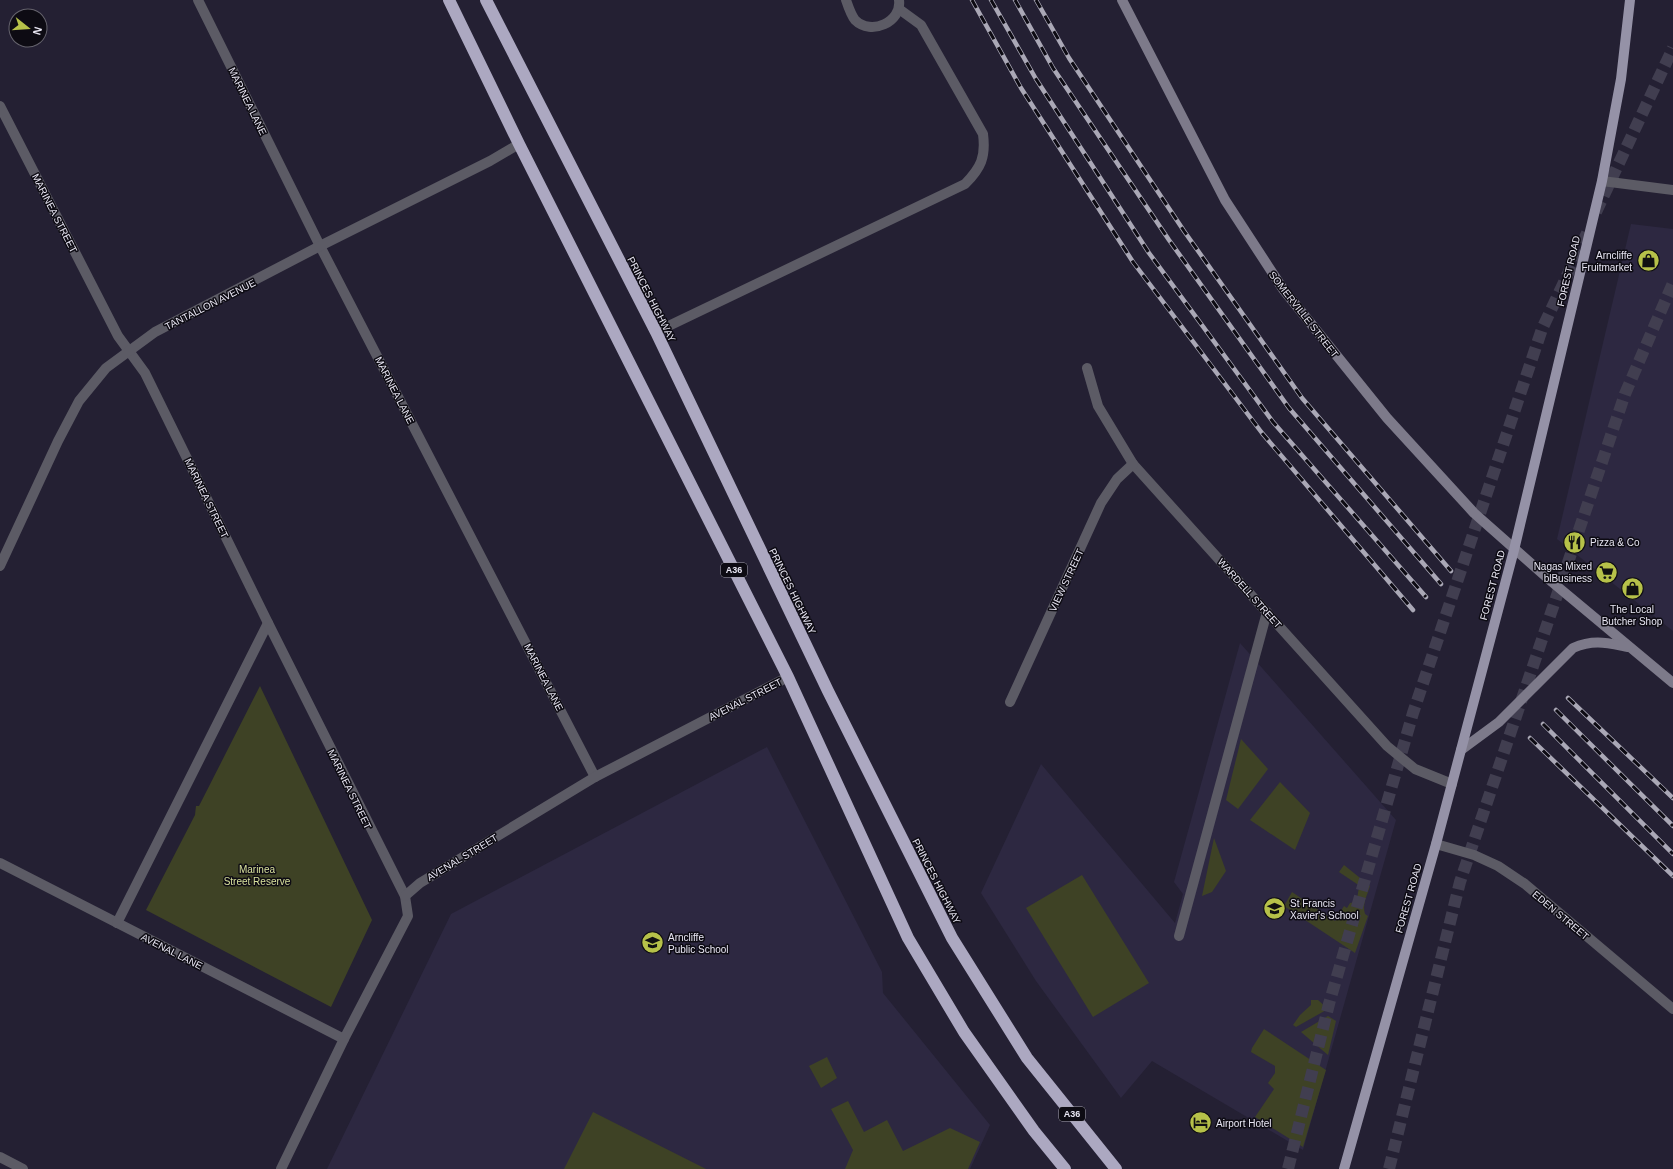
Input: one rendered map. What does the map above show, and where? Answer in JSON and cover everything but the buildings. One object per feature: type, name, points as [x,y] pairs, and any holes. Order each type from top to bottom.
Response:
[{"type":"highway","name":"A36","points":[[449,0],[519,144],[788,677],[908,938],[964,1032],[1034,1131],[1066,1169]]},
{"type":"highway","name":"PRINCES HIGHWAY","points":[[486,0],[656,332],[828,691],[952,938],[1027,1058],[1116,1169]]},
{"type":"main road","name":"FOREST ROAD","points":[[1345,1168],[1436,844],[1514,550],[1602,181],[1621,79],[1630,0]]},
{"type":"street","name":"MARINEA LANE","points":[[198,0],[320,246],[596,777]]},
{"type":"street","points":[[656,332],[965,184],[975,174],[982,161],[985,149],[983,134],[921,25],[899,4],[889,21],[882,26],[868,27],[854,19],[846,0]]},
{"type":"street","name":"SOMERVILLE STREET","points":[[1122,0],[1225,200],[1283,289],[1387,418],[1474,513],[1514,550],[1673,683]]},
{"type":"street","name":"MARINEA STREET","points":[[0,106],[118,336],[145,373],[405,896]]},
{"type":"street","name":"TANTALLON AVENUE","points":[[0,566],[58,441],[79,401],[106,368],[155,332],[320,246],[490,161],[519,144]]},
{"type":"street","points":[[1602,181],[1673,190]]},
{"type":"street","name":"WARDELL STREET","points":[[1087,368],[1098,406],[1133,464],[1387,746],[1415,769],[1452,784]]},
{"type":"street","name":"VIEW STREET","points":[[1010,702],[1101,503],[1117,479],[1133,464]]},
{"type":"street","points":[[1179,936],[1267,612]]},
{"type":"street","points":[[117,923],[268,623]]},
{"type":"street","points":[[1461,750],[1499,722],[1573,648],[1586,643],[1606,643],[1630,648]]},
{"type":"street","name":"AVENAL STREET","points":[[405,896],[420,883],[596,777],[788,677]]},
{"type":"street","name":"EDEN STREET","points":[[1436,844],[1474,855],[1498,866],[1525,884],[1673,1009]]},
{"type":"street","name":"AVENAL LANE","points":[[0,863],[344,1039]]},
{"type":"street","points":[[281,1169],[344,1039],[408,916],[405,896]]},
{"type":"street","points":[[0,1158],[23,1169]]},
{"type":"shaded area","points":[[1631,224],[1673,229],[1673,631],[1557,539]]},
{"type":"shaded area","name":"St Francis Xavier's School","points":[[1240,643],[1396,820],[1303,1150],[1152,1061],[1121,1098],[1036,981],[981,893],[1041,764],[1175,923],[1183,894],[1174,882]]},
{"type":"shaded area","name":"Arncliffe Public School","points":[[767,747],[882,972],[883,993],[990,1125],[970,1169],[327,1169],[451,914]]},
{"type":"green space","name":"Marinea Street Reserve","points":[[260,686],[372,920],[331,1007],[146,910],[195,815],[196,806],[199,806]]},
{"type":"green space","points":[[1241,739],[1268,769],[1238,809],[1226,800]]},
{"type":"green space","points":[[1280,782],[1310,813],[1295,850],[1250,820]]},
{"type":"green space","points":[[1214,838],[1226,871],[1212,892],[1202,896]]},
{"type":"green space","points":[[1344,865],[1370,886],[1364,907],[1365,914],[1368,916],[1355,953],[1284,906],[1292,892],[1335,921],[1344,906],[1347,908],[1350,903],[1355,902],[1360,886],[1339,872]]},
{"type":"green space","points":[[1082,875],[1149,983],[1093,1017],[1026,908]]},
{"type":"green space","points":[[1311,1000],[1318,1000],[1328,1009],[1296,1027],[1293,1025],[1300,1015],[1311,1005]]},
{"type":"green space","points":[[1328,1016],[1336,1021],[1328,1055],[1301,1032]]},
{"type":"green space","points":[[1264,1029],[1326,1070],[1303,1147],[1255,1117],[1274,1089],[1268,1083],[1275,1073],[1275,1066],[1251,1052]]},
{"type":"green space","points":[[827,1057],[837,1078],[821,1088],[809,1066]]},
{"type":"green space","points":[[848,1101],[864,1132],[887,1120],[903,1151],[950,1128],[980,1142],[968,1169],[845,1169],[853,1150],[831,1109]]},
{"type":"green space","points":[[593,1112],[706,1169],[564,1169]]},
{"type":"tunnel","points":[[1596,212],[1673,48]]},
{"type":"tunnel","points":[[1288,1169],[1329,1004],[1413,713],[1542,329],[1589,229]]},
{"type":"tunnel","points":[[1389,1169],[1460,882],[1625,394],[1673,283]]},
{"type":"railway","points":[[972,0],[1021,88],[1133,262],[1262,433],[1413,610]]},
{"type":"railway","points":[[991,0],[1036,79],[1149,253],[1273,422],[1426,597]]},
{"type":"railway","points":[[1015,0],[1053,68],[1169,240],[1289,408],[1441,584]]},
{"type":"railway","points":[[1036,0],[1069,58],[1184,231],[1302,398],[1451,571]]},
{"type":"railway","points":[[1568,698],[1673,798]]},
{"type":"railway","points":[[1556,710],[1673,826]]},
{"type":"railway","points":[[1543,724],[1673,854]]},
{"type":"railway","points":[[1530,738],[1673,876]]},
{"type":"place","name":"Arncliffe Fruitmarket","points":[[1648,261]]},
{"type":"place","name":"Pizza & Co","points":[[1575,542]]},
{"type":"place","name":"Nagas Mixed blBusiness","points":[[1607,572]]},
{"type":"place","name":"The Local Butcher Shop","points":[[1632,589]]},
{"type":"place","name":"St Francis Xavier's School","points":[[1275,909]]},
{"type":"place","name":"Arncliffe Public School","points":[[652,943]]},
{"type":"place","name":"Airport Hotel","points":[[1200,1123]]}]
